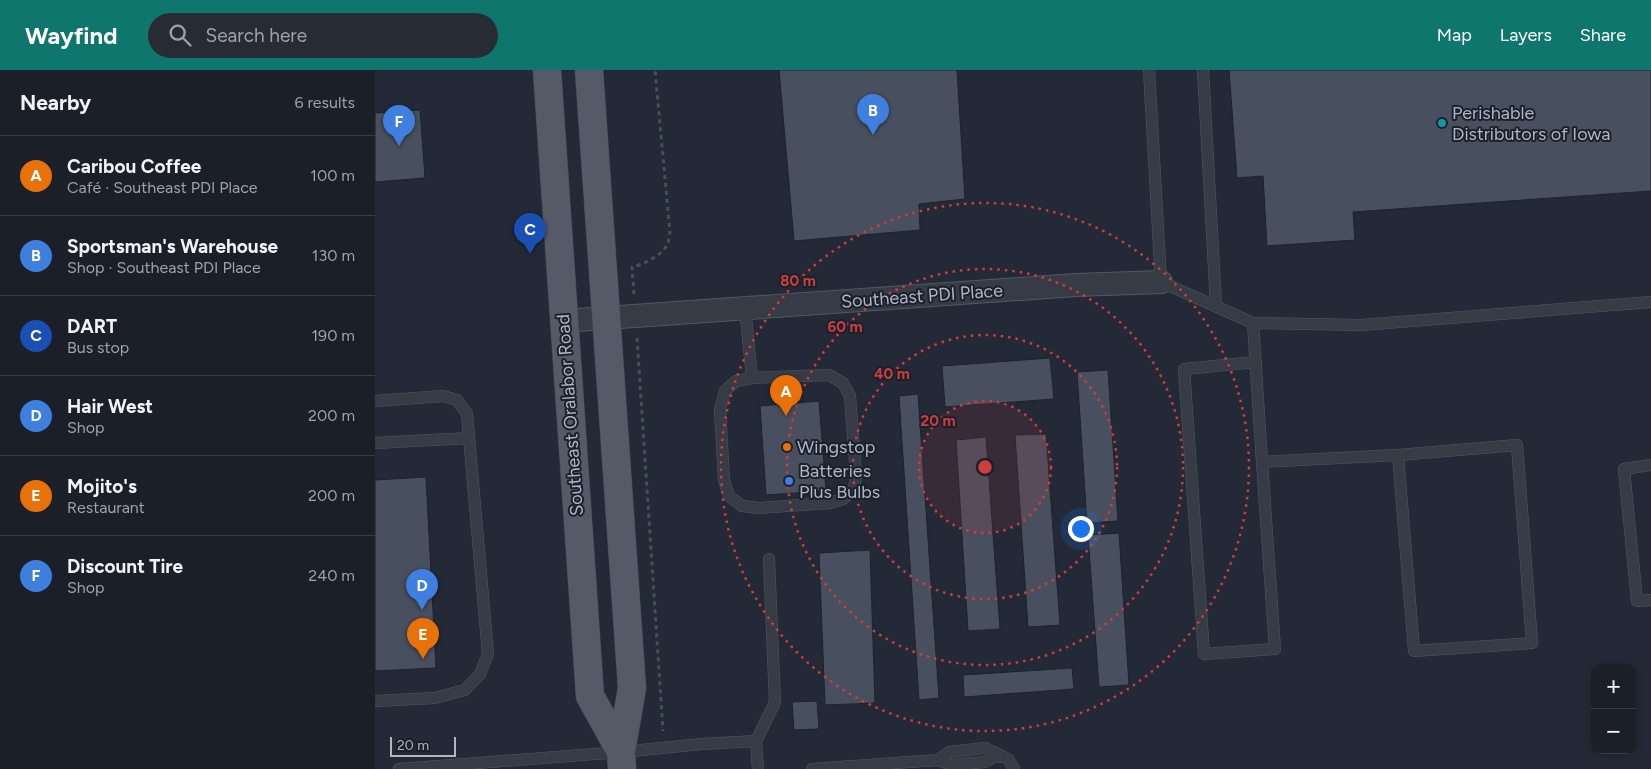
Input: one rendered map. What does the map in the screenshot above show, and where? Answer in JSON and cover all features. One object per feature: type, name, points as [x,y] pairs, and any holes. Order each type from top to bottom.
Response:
[{"type":"main road","name":"Southeast Oralabor Road","points":[[547,70],[563,321],[591,696],[621,761]]},
{"type":"main road","points":[[589,70],[632,688],[621,761]]},
{"type":"street","name":"Southeast PDI Place","points":[[563,321],[1076,285],[1161,282]]},
{"type":"lane","points":[[1149,70],[1161,282],[1253,322],[1361,325],[1651,302]]},
{"type":"lane","points":[[1203,70],[1216,305]]},
{"type":"lane","points":[[745,308],[752,378]]},
{"type":"lane","points":[[1253,322],[1256,362],[1262,462],[1275,649],[1204,654],[1184,370],[1256,362]]},
{"type":"lane","points":[[829,375],[843,383],[850,396],[856,476],[854,489],[843,499],[829,503],[759,508],[742,506],[729,496],[724,480],[720,409],[725,391],[736,381],[752,378],[829,375]]},
{"type":"lane","points":[[375,401],[443,396],[457,400],[467,414],[487,654],[480,674],[465,690],[435,698],[375,701]]},
{"type":"lane","points":[[375,443],[469,438]]},
{"type":"lane","points":[[1262,462],[1398,455],[1517,445],[1532,643],[1414,651],[1398,455]]},
{"type":"lane","points":[[1651,465],[1624,468],[1637,601],[1651,600]]},
{"type":"lane","points":[[758,769],[756,741],[775,702],[769,559]]},
{"type":"lane","points":[[399,769],[621,761],[665,748],[756,741]]},
{"type":"lane","points":[[812,769],[938,760],[952,765],[985,762],[995,758],[1009,764]]},
{"type":"path","points":[[655,70],[670,233],[668,244],[663,251],[639,266],[632,267],[665,748]]},
{"type":"building","points":[[779,70],[957,70],[965,199],[919,204],[920,230],[794,241]]},
{"type":"building","name":"Perishable Distributors of Iowa","points":[[1229,70],[1651,70],[1651,191],[1353,212],[1355,240],[1267,246],[1263,176],[1237,178]]},
{"type":"building","points":[[420,110],[425,178],[375,182],[375,113]]},
{"type":"building","points":[[1050,358],[1054,399],[945,407],[942,366]]},
{"type":"building","points":[[1108,370],[1118,521],[1087,523],[1077,372]]},
{"type":"building","points":[[918,394],[939,698],[919,700],[899,396]]},
{"type":"building","points":[[819,401],[826,491],[766,495],[760,406]]},
{"type":"building","points":[[1046,434],[1060,625],[1028,627],[1015,435]]},
{"type":"building","points":[[986,437],[1000,629],[968,631],[956,440]]},
{"type":"building","points":[[426,477],[436,668],[375,671],[375,480]]},
{"type":"building","points":[[1119,533],[1129,685],[1099,687],[1088,535]]},
{"type":"building","points":[[870,550],[875,703],[825,705],[819,553]]},
{"type":"building","points":[[1072,668],[1074,689],[964,697],[963,675]]},
{"type":"building","points":[[817,701],[819,729],[794,730],[792,702]]},
{"type":"place","name":"Perishable Distributors of Iowa","points":[[1442,123]]},
{"type":"place","name":"Sportsman's Warehouse","points":[[873,135]]},
{"type":"place","name":"Discount Tire","points":[[399,146]]},
{"type":"place","name":"DART","points":[[530,254]]},
{"type":"place","name":"Caribou Coffee","points":[[786,416]]},
{"type":"place","name":"Wingstop","points":[[787,447]]},
{"type":"place","name":"Batteries Plus Bulbs","points":[[789,481]]},
{"type":"place","name":"Hair West","points":[[422,610]]},
{"type":"place","name":"Mojito's","points":[[423,659]]}]
